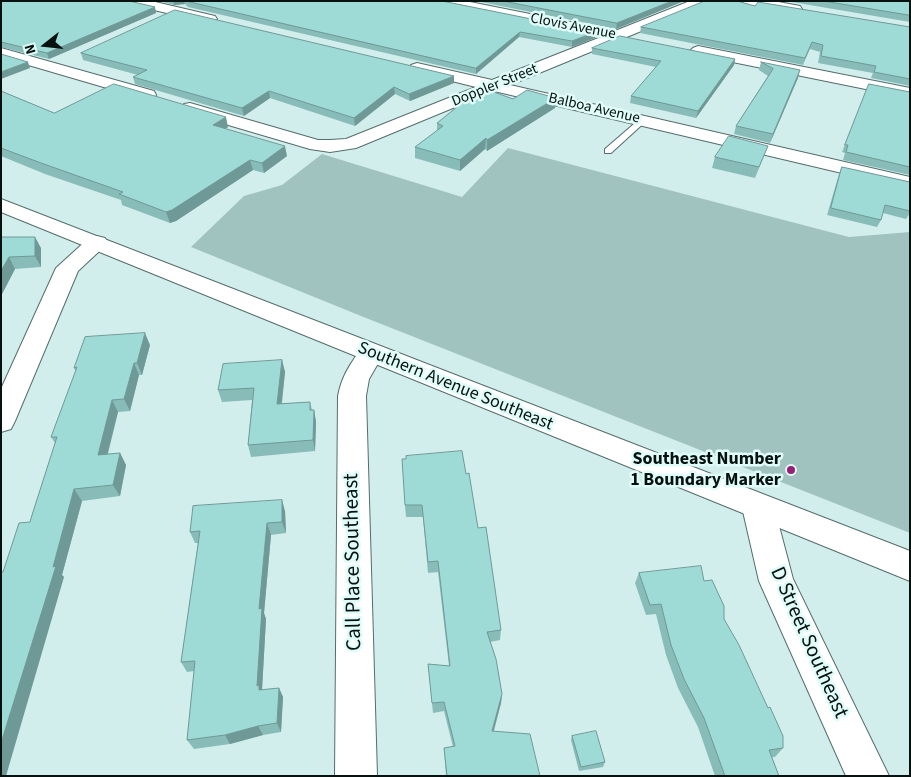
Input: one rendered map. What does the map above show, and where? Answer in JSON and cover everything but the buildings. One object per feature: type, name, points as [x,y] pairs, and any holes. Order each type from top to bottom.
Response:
[{"type":"street","points":[[133,1],[224,22]]},
{"type":"street","points":[[158,19],[198,1]]},
{"type":"street","name":"Clovis Avenue","points":[[443,1],[646,41]]},
{"type":"street","name":"Doppler Street","points":[[1,52],[284,136],[324,146],[349,144],[702,1]]},
{"type":"street","points":[[747,1],[805,11]]},
{"type":"street","points":[[685,49],[910,93]]},
{"type":"street","points":[[51,66],[68,58]]},
{"type":"street","name":"Balboa Avenue","points":[[398,63],[910,183]]},
{"type":"street","name":"Southern Avenue Southeast","points":[[1,205],[910,566]]},
{"type":"street","points":[[1,421],[68,268],[97,243]]},
{"type":"street","name":"Call Place Southeast","points":[[356,776],[352,396],[355,379],[371,353]]},
{"type":"street","name":"D Street Southeast","points":[[758,507],[776,581],[868,776]]},
{"type":"lane","points":[[608,150],[642,120]]},
{"type":"shaded area","points":[[508,148],[849,237],[910,232],[910,533],[191,247],[244,196],[282,185],[322,154],[462,197]]},
{"type":"place","name":"Southeast Number 1 Boundary Marker","points":[[791,470]]}]
